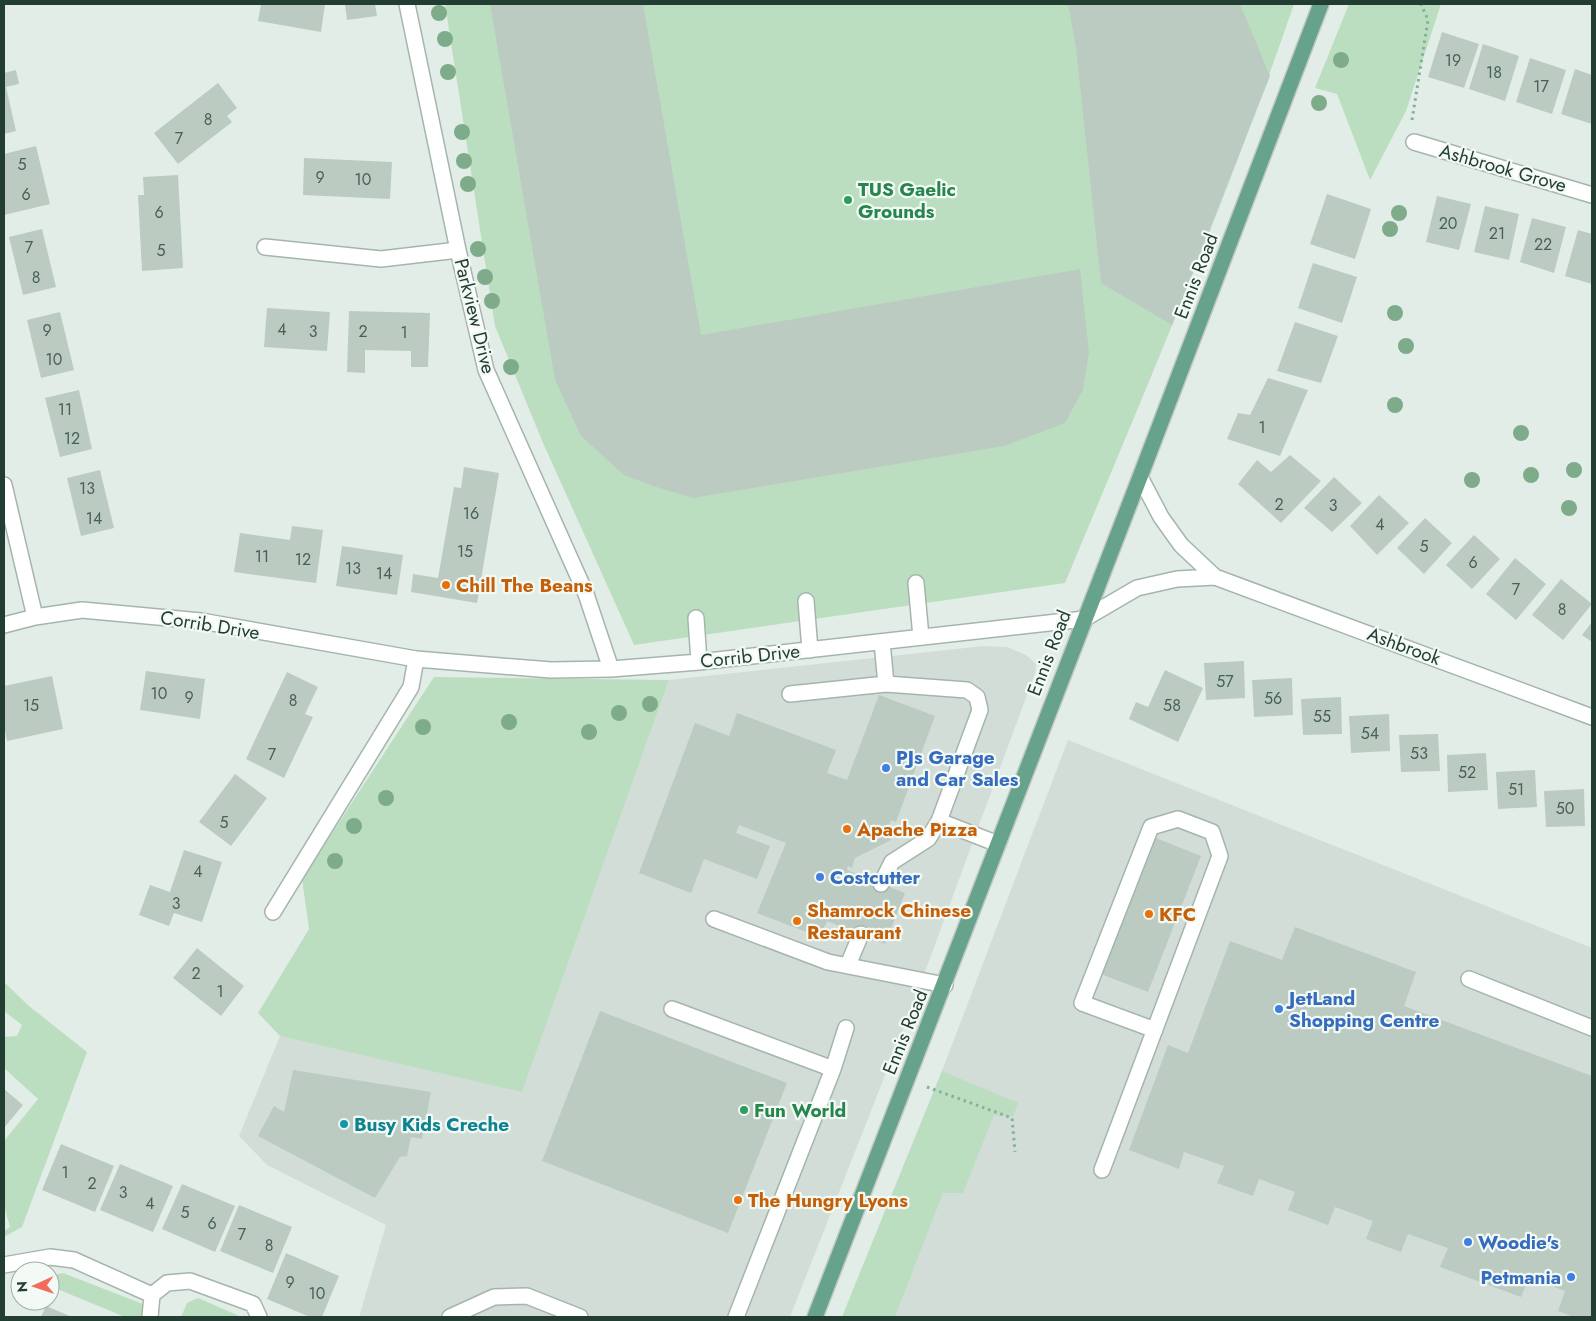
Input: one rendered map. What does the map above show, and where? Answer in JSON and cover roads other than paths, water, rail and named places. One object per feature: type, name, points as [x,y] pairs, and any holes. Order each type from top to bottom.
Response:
[{"type":"main road","name":"Ennis Road","points":[[815,1317],[1321,4]]},
{"type":"street","name":"Parkview Drive","points":[[407,4],[458,250],[486,370],[586,594],[611,669]]},
{"type":"street","name":"Ashbrook Grove","points":[[1414,142],[1592,195]]},
{"type":"street","points":[[265,247],[381,258],[458,250]]},
{"type":"street","name":"Ashbrook","points":[[1140,477],[1161,517],[1181,545],[1215,577],[1592,717]]},
{"type":"street","points":[[4,485],[35,617]]},
{"type":"street","name":"Ashbrook","points":[[1084,619],[1137,588],[1178,579],[1215,577]]},
{"type":"street","points":[[916,583],[922,637]]},
{"type":"street","points":[[806,600],[810,650]]},
{"type":"street","name":"Corrib Drive","points":[[4,625],[35,617],[82,610],[200,621],[416,660],[542,670],[611,669],[699,662],[1084,619]]},
{"type":"street","points":[[696,618],[699,662]]},
{"type":"street","points":[[882,642],[886,684]]},
{"type":"street","points":[[273,912],[411,686],[416,660]]},
{"type":"street","points":[[790,694],[886,684],[967,690],[977,697],[980,710],[939,821],[928,839],[892,862],[881,884]]},
{"type":"street","points":[[1102,1170],[1155,1030],[1220,856],[1212,832],[1178,819],[1151,827],[1082,1003],[1155,1030]]},
{"type":"street","points":[[939,821],[998,844]]},
{"type":"street","points":[[714,919],[828,962],[944,985]]},
{"type":"street","points":[[848,965],[861,934]]},
{"type":"street","points":[[1470,979],[1592,1028]]},
{"type":"street","points":[[672,1009],[833,1069]]},
{"type":"street","points":[[736,1317],[833,1069],[846,1028]]},
{"type":"street","points":[[4,1265],[50,1257],[74,1260],[152,1294]]},
{"type":"street","points":[[150,1317],[152,1294],[167,1283],[190,1280],[253,1304],[259,1317]]},
{"type":"street","points":[[450,1317],[494,1297],[527,1296],[580,1317]]},
{"type":"tunnel","points":[[861,934],[881,884]]},
{"type":"place","name":"TUS Gaelic Grounds","points":[[848,200]]},
{"type":"place","name":"Chill The Beans","points":[[446,585]]},
{"type":"place","name":"PJs Garage and Car Sales","points":[[886,768]]},
{"type":"place","name":"Apache Pizza","points":[[847,829]]},
{"type":"place","name":"Costcutter","points":[[820,877]]},
{"type":"place","name":"KFC","points":[[1149,914]]},
{"type":"place","name":"Shamrock Chinese Restaurant","points":[[797,921]]},
{"type":"place","name":"JetLand Shopping Centre","points":[[1279,1009]]},
{"type":"place","name":"Fun World","points":[[744,1110]]},
{"type":"place","name":"Busy Kids Creche","points":[[344,1124]]},
{"type":"place","name":"The Hungry Lyons","points":[[738,1200]]},
{"type":"place","name":"Woodie's","points":[[1468,1242]]},
{"type":"place","name":"Petmania","points":[[1571,1277]]}]
